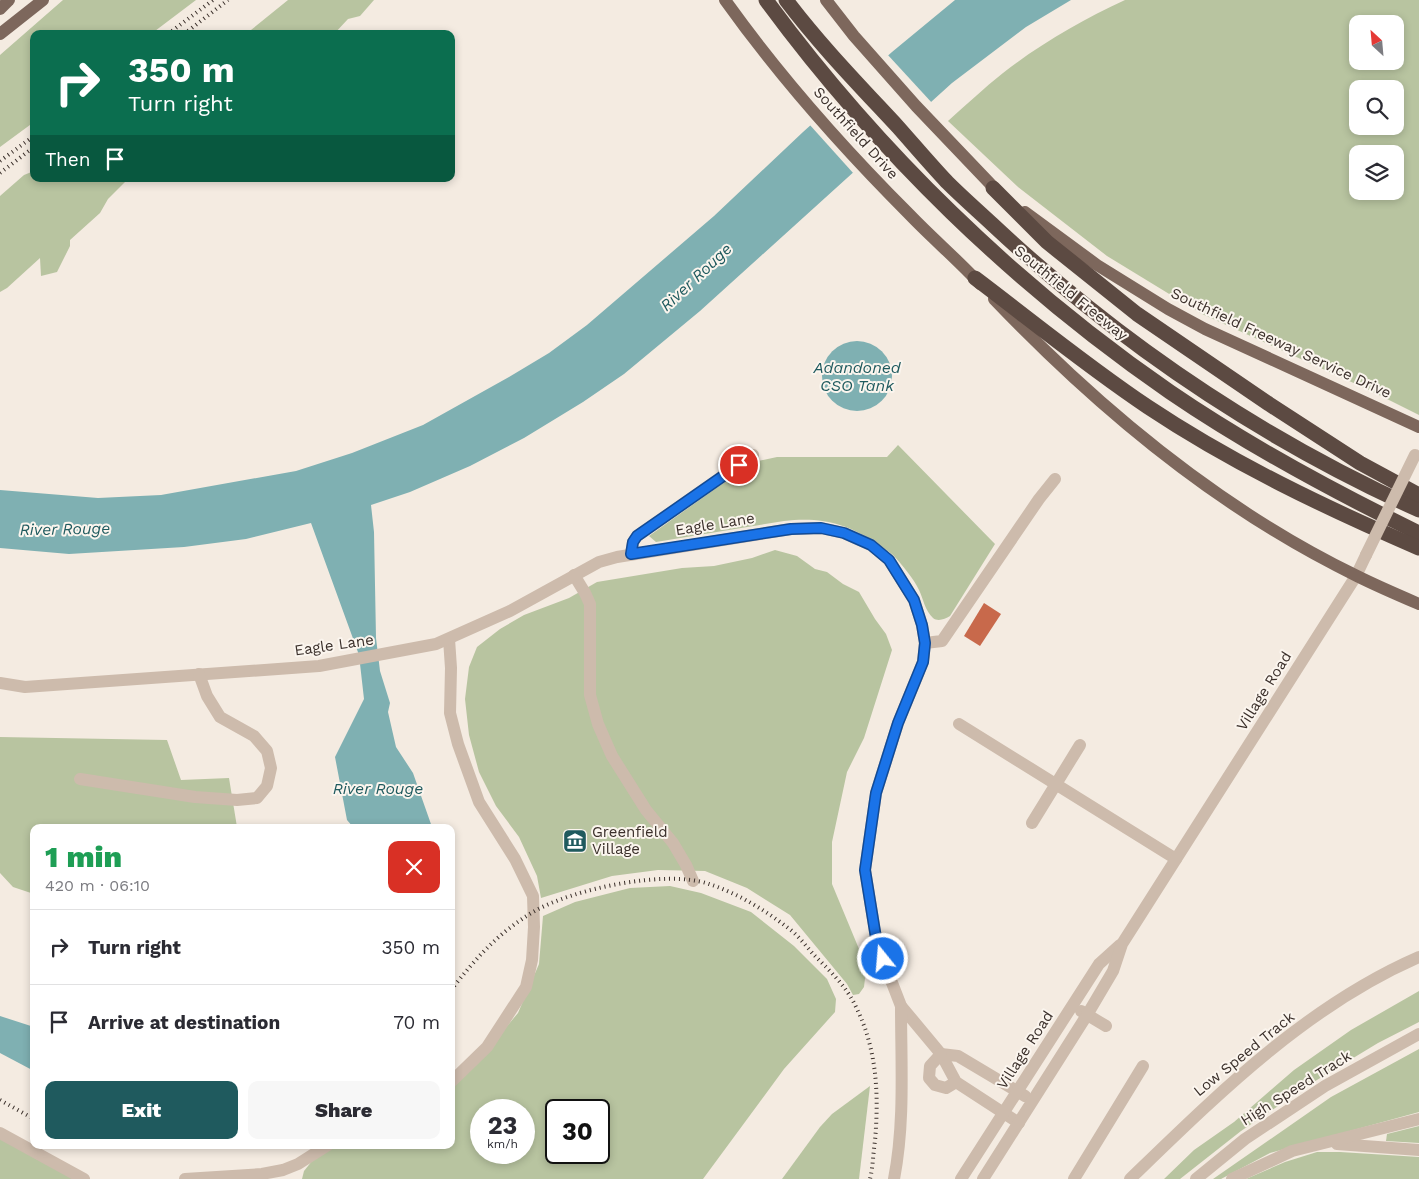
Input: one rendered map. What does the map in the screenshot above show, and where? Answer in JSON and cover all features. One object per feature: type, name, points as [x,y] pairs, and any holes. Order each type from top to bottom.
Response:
[{"type":"highway","name":"Southfield Freeway","points":[[766,0],[818,69],[936,198],[978,239],[1080,327],[1169,392],[1248,442],[1300,472],[1419,533]]},
{"type":"highway","name":"Southfield Freeway","points":[[786,0],[832,57],[948,183],[1039,268],[1090,310],[1192,384],[1253,423],[1300,450],[1419,510]]},
{"type":"highway","points":[[993,188],[1047,242],[1082,272],[1137,314],[1277,410],[1360,463],[1419,495]]},
{"type":"highway","points":[[975,278],[1111,380],[1181,428],[1275,480],[1379,531],[1419,548]]},
{"type":"main road","points":[[0,9],[9,0]]},
{"type":"main road","points":[[0,34],[43,0]]},
{"type":"main road","name":"Southfield Drive","points":[[725,0],[770,60],[852,155],[910,216],[975,278],[1064,370],[1133,430],[1194,477],[1228,500],[1295,542],[1356,576],[1419,604]]},
{"type":"main road","name":"Southfield Freeway Service Drive","points":[[826,0],[854,36],[916,106],[993,188],[1097,265],[1168,309],[1205,329],[1419,427]]},
{"type":"street","name":"Village Road","points":[[983,1179],[1113,971],[1122,944],[1356,576],[1417,452]]},
{"type":"street","points":[[631,554],[633,542],[637,536],[753,455]]},
{"type":"street","points":[[925,643],[942,641],[1039,499],[1055,480]]},
{"type":"street","name":"Eagle Lane","points":[[0,683],[25,687],[319,666],[436,644],[510,611],[599,562],[631,554],[791,529],[821,528],[844,533],[871,545],[889,560],[914,600],[922,625],[925,643],[923,662],[898,723],[876,793],[865,870],[877,944],[901,1006],[941,1054],[956,1082],[1019,1123]]},
{"type":"street","points":[[574,575],[590,604],[590,695],[598,724],[612,756],[646,810],[673,843],[693,881]]},
{"type":"street","points":[[449,639],[451,668],[450,713],[458,744],[479,802],[515,859],[533,896],[534,927],[532,960],[526,987],[487,1047],[455,1078]]},
{"type":"street","points":[[80,779],[195,797],[237,800],[257,798],[267,786],[271,768],[267,751],[254,736],[220,717],[207,696],[199,674]]},
{"type":"street","points":[[959,724],[1176,859]]},
{"type":"street","points":[[1032,823],[1080,746]]},
{"type":"street","name":"Village Road","points":[[961,1179],[1099,964],[1122,944]]},
{"type":"street","name":"Low Speed Track","points":[[1130,1179],[1212,1100],[1277,1044],[1346,996],[1419,957]]},
{"type":"street","points":[[1073,1005],[1106,1026]]},
{"type":"street","points":[[894,1179],[899,1138],[901,1006]]},
{"type":"street","name":"High Speed Track","points":[[1196,1179],[1245,1139],[1325,1086],[1419,1034]]},
{"type":"street","points":[[956,1082],[946,1088],[935,1085],[929,1078],[930,1066],[941,1054],[958,1056],[1033,1101]]},
{"type":"street","points":[[1074,1179],[1143,1066]]},
{"type":"street","points":[[1232,1179],[1258,1165],[1292,1151],[1419,1119]]},
{"type":"street","points":[[0,1133],[84,1179]]},
{"type":"street","points":[[1325,1144],[1419,1150]]},
{"type":"street","points":[[185,1179],[262,1174],[285,1175],[322,1149]]},
{"type":"green space","points":[[63,0],[196,0],[156,30],[30,30],[30,125],[0,147],[0,55]]},
{"type":"green space","points":[[288,0],[374,0],[360,16],[348,19],[338,30],[251,30]]},
{"type":"green space","points":[[1125,0],[1419,0],[1419,415],[1369,390],[1202,314],[1107,256],[1018,187],[948,121],[1017,62],[1077,24]]},
{"type":"green space","points":[[30,173],[30,182],[125,182],[108,199],[100,213],[70,240],[70,246],[57,272],[41,276],[40,258],[0,292],[0,196],[24,175]]},
{"type":"green space","points":[[898,445],[995,544],[950,616],[944,619],[937,620],[930,615],[914,581],[892,555],[867,537],[834,523],[810,520],[784,521],[656,542],[649,536],[719,486],[758,461],[777,457],[887,457]]},
{"type":"green space","points":[[775,550],[797,556],[815,569],[827,572],[843,584],[859,592],[886,634],[892,650],[864,738],[847,772],[832,842],[832,884],[866,970],[864,987],[859,994],[853,995],[847,984],[790,915],[747,888],[705,871],[658,870],[612,876],[541,898],[537,876],[519,837],[496,806],[479,772],[469,735],[465,699],[469,667],[477,647],[500,629],[524,615],[569,598],[597,582],[682,568],[714,566],[752,558]]},
{"type":"green space","points":[[0,737],[167,740],[181,780],[229,778],[237,824],[30,824],[30,893],[13,887],[0,873]]},
{"type":"green space","points":[[670,886],[701,893],[751,912],[794,946],[827,979],[836,999],[835,1012],[784,1069],[703,1179],[302,1179],[304,1171],[312,1161],[331,1149],[455,1149],[455,1081],[472,1068],[518,1013],[539,964],[543,916],[575,902],[630,888]]},
{"type":"green space","points":[[1419,991],[1419,1022],[1378,1043],[1312,1083],[1241,1131],[1180,1179],[1164,1179],[1194,1150],[1234,1122],[1294,1070],[1351,1030]]},
{"type":"green space","points":[[1419,1049],[1419,1112],[1270,1153],[1221,1179],[1213,1179],[1331,1097]]},
{"type":"green space","points":[[870,1086],[859,1179],[782,1179],[820,1127],[832,1114]]},
{"type":"green space","points":[[1419,1126],[1419,1143],[1386,1141],[1387,1134]]},
{"type":"green space","points":[[0,1131],[85,1179],[0,1179]]},
{"type":"green space","points":[[1317,1152],[1419,1157],[1419,1179],[1246,1179],[1285,1162]]},
{"type":"water","name":"River Rouge","points":[[955,0],[1071,0],[1026,27],[952,83],[700,311],[624,374],[524,438],[470,466],[410,492],[371,505],[374,532],[376,638],[380,671],[390,703],[388,712],[396,747],[413,773],[431,824],[350,824],[347,820],[335,757],[364,699],[359,655],[311,523],[246,539],[184,547],[69,554],[0,548],[0,490],[98,498],[161,495],[296,471],[352,453],[423,425],[549,353],[587,325],[714,216],[892,52]]},
{"type":"water","name":"Adandoned CSO Tank","points":[[857,341],[876,347],[886,357],[892,376],[886,395],[876,405],[857,411],[838,405],[828,395],[822,376],[828,357],[838,347]]},
{"type":"water","points":[[0,1016],[30,1026],[30,1069],[0,1053]]},
{"type":"pier","points":[[887,54],[933,104],[854,174],[809,124]]},
{"type":"building","points":[[984,603],[1001,614],[980,646],[964,636]]},
{"type":"railway","points":[[173,30],[213,0]]},
{"type":"railway","points":[[189,30],[228,0]]},
{"type":"railway","points":[[0,161],[30,139]]},
{"type":"railway","points":[[0,173],[30,150]]},
{"type":"railway","points":[[455,985],[469,967],[498,937],[520,920],[533,912],[571,896],[620,884],[669,879],[691,880],[730,892],[779,921],[795,934],[837,978],[855,1005],[868,1038],[875,1072],[877,1106],[870,1179]]},
{"type":"railway","points":[[0,1100],[30,1117]]},
{"type":"place","name":"Greenfield Village","points":[[575,841]]},
{"type":"route","points":[[739,465],[637,536],[633,542],[631,554],[791,529],[821,528],[844,533],[871,545],[889,560],[914,600],[922,625],[925,643],[923,662],[898,723],[876,793],[865,870],[877,944],[883,959]]}]
